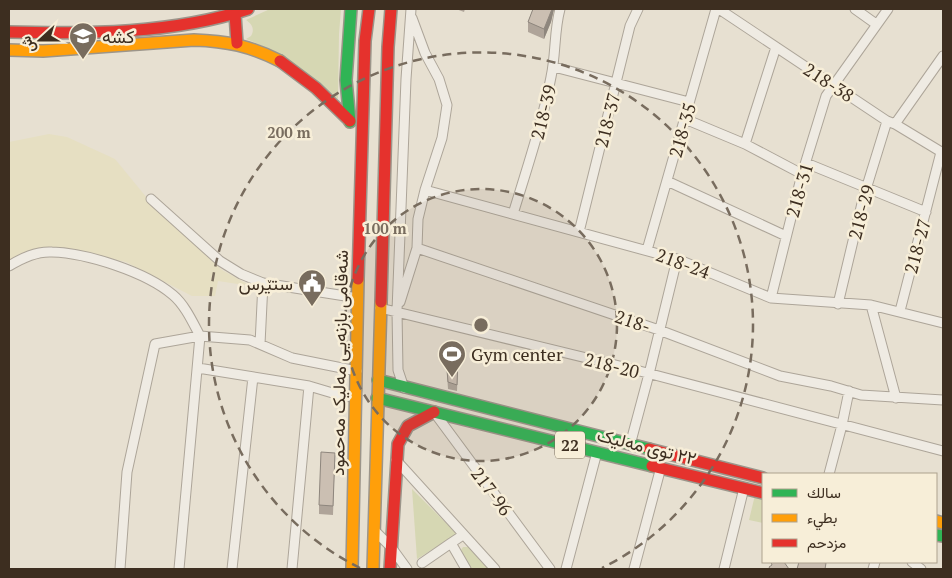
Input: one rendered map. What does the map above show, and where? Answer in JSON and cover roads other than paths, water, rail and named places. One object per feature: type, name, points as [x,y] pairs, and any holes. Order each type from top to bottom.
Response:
[{"type":"main road","points":[[9,32],[62,33],[155,28],[199,23],[248,9]]},
{"type":"main road","points":[[351,9],[346,62],[346,94],[350,121],[361,147]]},
{"type":"main road","name":"شەقامی بازنەیی مەلیک مەحمود","points":[[352,569],[361,147],[365,42],[369,9]]},
{"type":"main road","points":[[373,569],[387,57],[391,9]]},
{"type":"main road","points":[[235,14],[237,43]]},
{"type":"main road","points":[[9,50],[43,51],[202,39],[237,43],[264,52],[289,66],[323,94],[350,121]]},
{"type":"main road","name":"٢٢ توی مەلیک","points":[[378,380],[762,478]]},
{"type":"main road","name":"٢٢ توی مەلیک","points":[[377,398],[762,492]]},
{"type":"main road","points":[[390,569],[398,444],[408,426],[434,412]]},
{"type":"street","name":"218-39","points":[[512,214],[537,138],[554,67],[556,56],[555,33],[560,9]]},
{"type":"street","name":"218-37","points":[[579,232],[630,26],[638,9]]},
{"type":"street","name":"218-38","points":[[717,9],[891,123],[942,153]]},
{"type":"street","name":"218-35","points":[[647,250],[717,9]]},
{"type":"street","points":[[855,9],[876,24]]},
{"type":"street","name":"218-31","points":[[771,298],[802,174],[826,96],[888,9]]},
{"type":"street","points":[[397,312],[417,248],[418,219],[425,190],[442,138],[447,105],[439,79],[425,53],[410,12]]},
{"type":"street","points":[[404,388],[398,370],[397,312],[410,12]]},
{"type":"street","points":[[744,144],[776,47]]},
{"type":"street","name":"218-29","points":[[838,304],[867,189],[891,123],[943,56]]},
{"type":"street","points":[[554,67],[690,102]]},
{"type":"street","points":[[685,119],[744,144],[802,174]]},
{"type":"street","name":"218-27","points":[[900,311],[942,153]]},
{"type":"street","points":[[806,163],[926,212]]},
{"type":"street","points":[[667,181],[786,236]]},
{"type":"street","name":"218-24","points":[[425,190],[677,258],[771,298],[871,305],[943,323]]},
{"type":"street","points":[[151,199],[220,261],[241,274],[263,283],[358,298]]},
{"type":"street","name":"218-","points":[[417,248],[659,330],[780,376],[831,386],[861,395],[943,400]]},
{"type":"street","points":[[9,266],[27,256],[51,252],[93,258],[148,278],[174,296],[200,336],[179,569]]},
{"type":"street","points":[[630,444],[677,258]]},
{"type":"street","points":[[260,344],[263,283]]},
{"type":"street","points":[[871,305],[896,398]]},
{"type":"street","name":"218-20","points":[[380,308],[649,374],[943,451]]},
{"type":"street","points":[[120,569],[127,472],[155,344],[200,336],[250,340],[292,358],[357,370]]},
{"type":"street","points":[[198,368],[309,386],[346,398],[356,394]]},
{"type":"street","points":[[232,569],[253,377]]},
{"type":"street","points":[[292,569],[309,386]]},
{"type":"street","points":[[829,473],[849,391]]},
{"type":"street","name":"217-96","points":[[434,412],[546,567]]},
{"type":"street","points":[[566,569],[597,452]]},
{"type":"street","points":[[396,460],[495,569]]},
{"type":"street","points":[[634,569],[661,468]]},
{"type":"street","points":[[724,569],[744,488]]},
{"type":"street","points":[[373,529],[407,569]]},
{"type":"street","points":[[422,563],[463,535]]},
{"type":"street","points":[[452,542],[466,569]]},
{"type":"place","name":"كشه","points":[[83,60]]},
{"type":"place","name":"ستێرس","points":[[312,307]]},
{"type":"place","name":"Gym center","points":[[452,378]]}]
